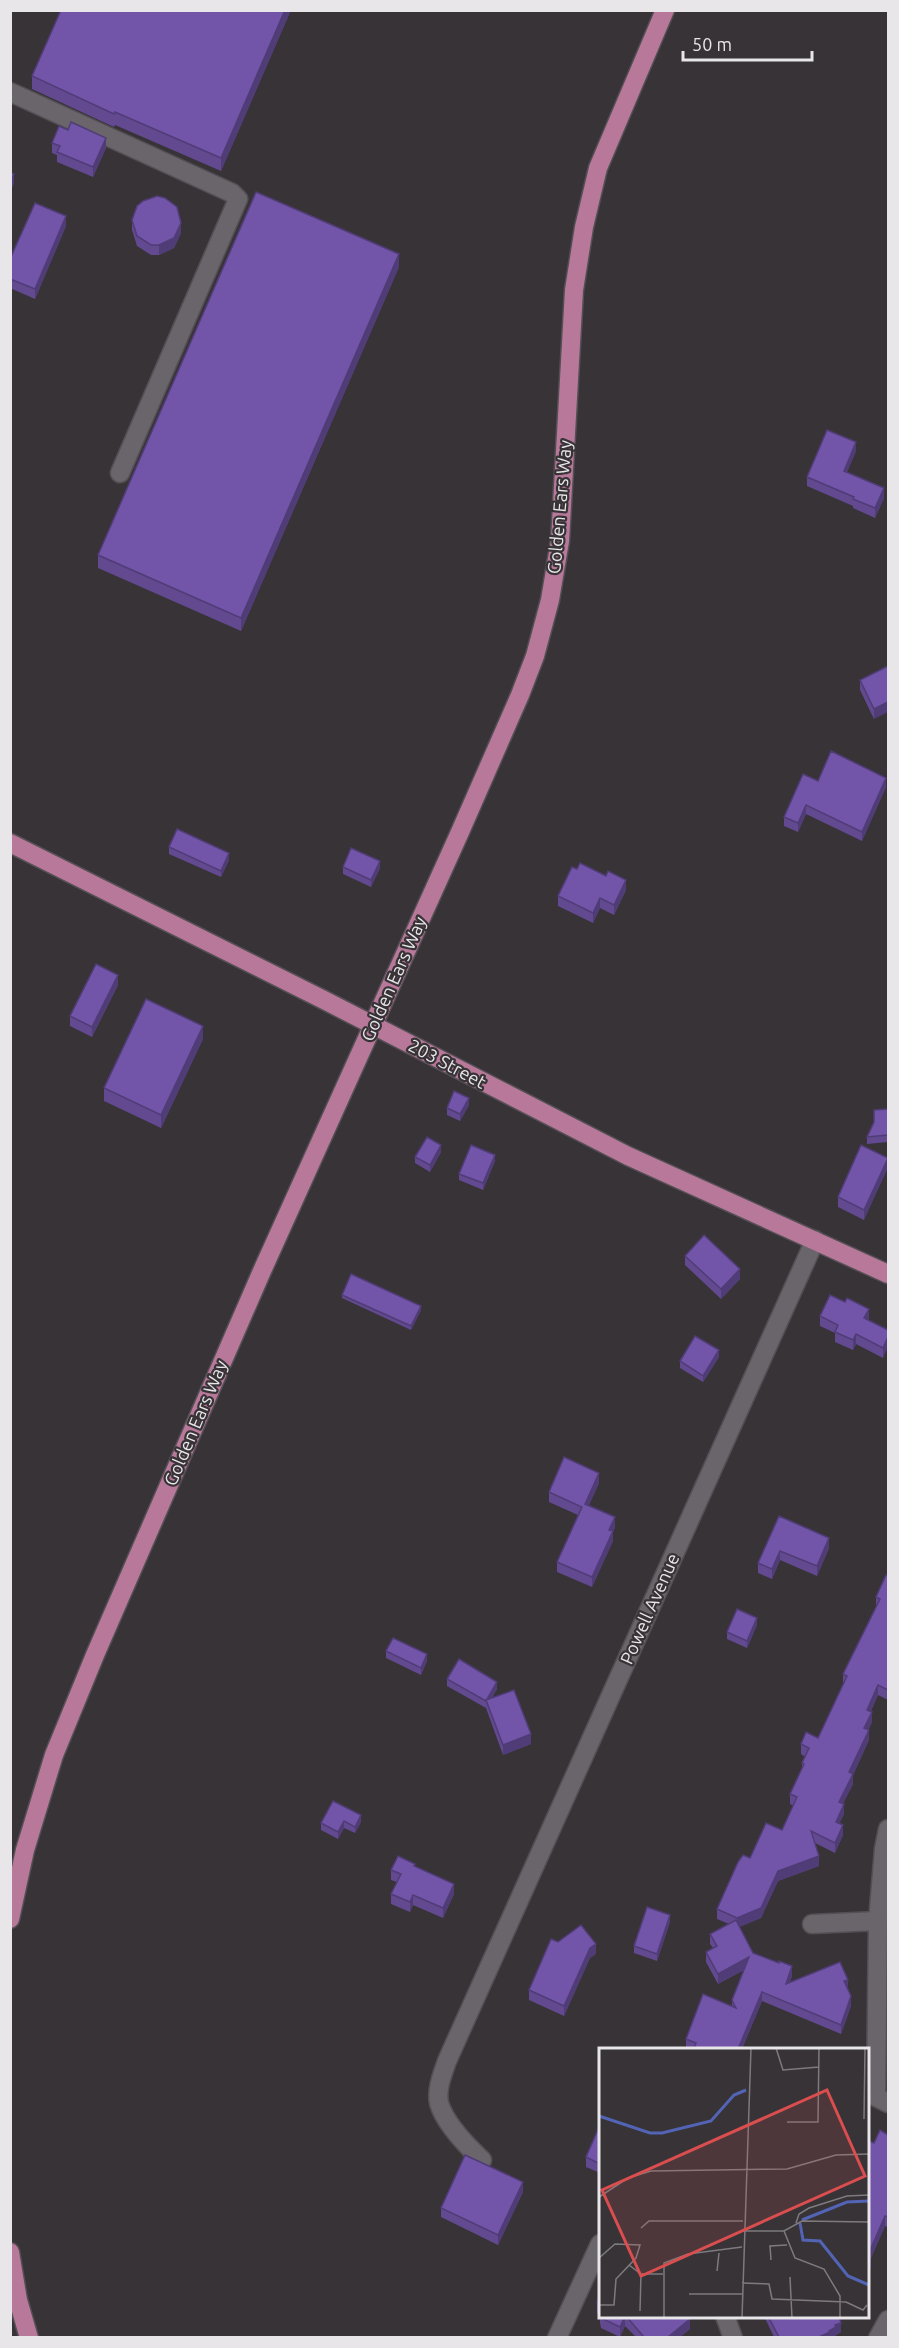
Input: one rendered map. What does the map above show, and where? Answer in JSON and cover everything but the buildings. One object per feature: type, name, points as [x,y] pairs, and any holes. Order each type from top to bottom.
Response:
[{"type":"main road","name":"Golden Ears Way","points":[[10,1919],[25,1850],[54,1755],[252,1293],[536,656],[561,541],[574,290],[584,227],[598,168],[665,10]]},
{"type":"main road","name":"203 Street","points":[[10,843],[628,1156],[888,1274]]},
{"type":"main road","points":[[10,2252],[18,2300],[29,2337]]},
{"type":"street","points":[[10,92],[232,193],[238,199],[120,473]]},
{"type":"street","name":"Powell Avenue","points":[[482,2160],[459,2139],[439,2103],[440,2084],[447,2061],[815,1240]]},
{"type":"street","points":[[882,2100],[878,1921],[884,1849],[888,1829]]},
{"type":"street","points":[[812,1924],[878,1921]]},
{"type":"street","points":[[557,2337],[599,2246]]},
{"type":"street","points":[[726,2318],[733,2337]]},
{"type":"street","points":[[878,2337],[888,2320]]}]
